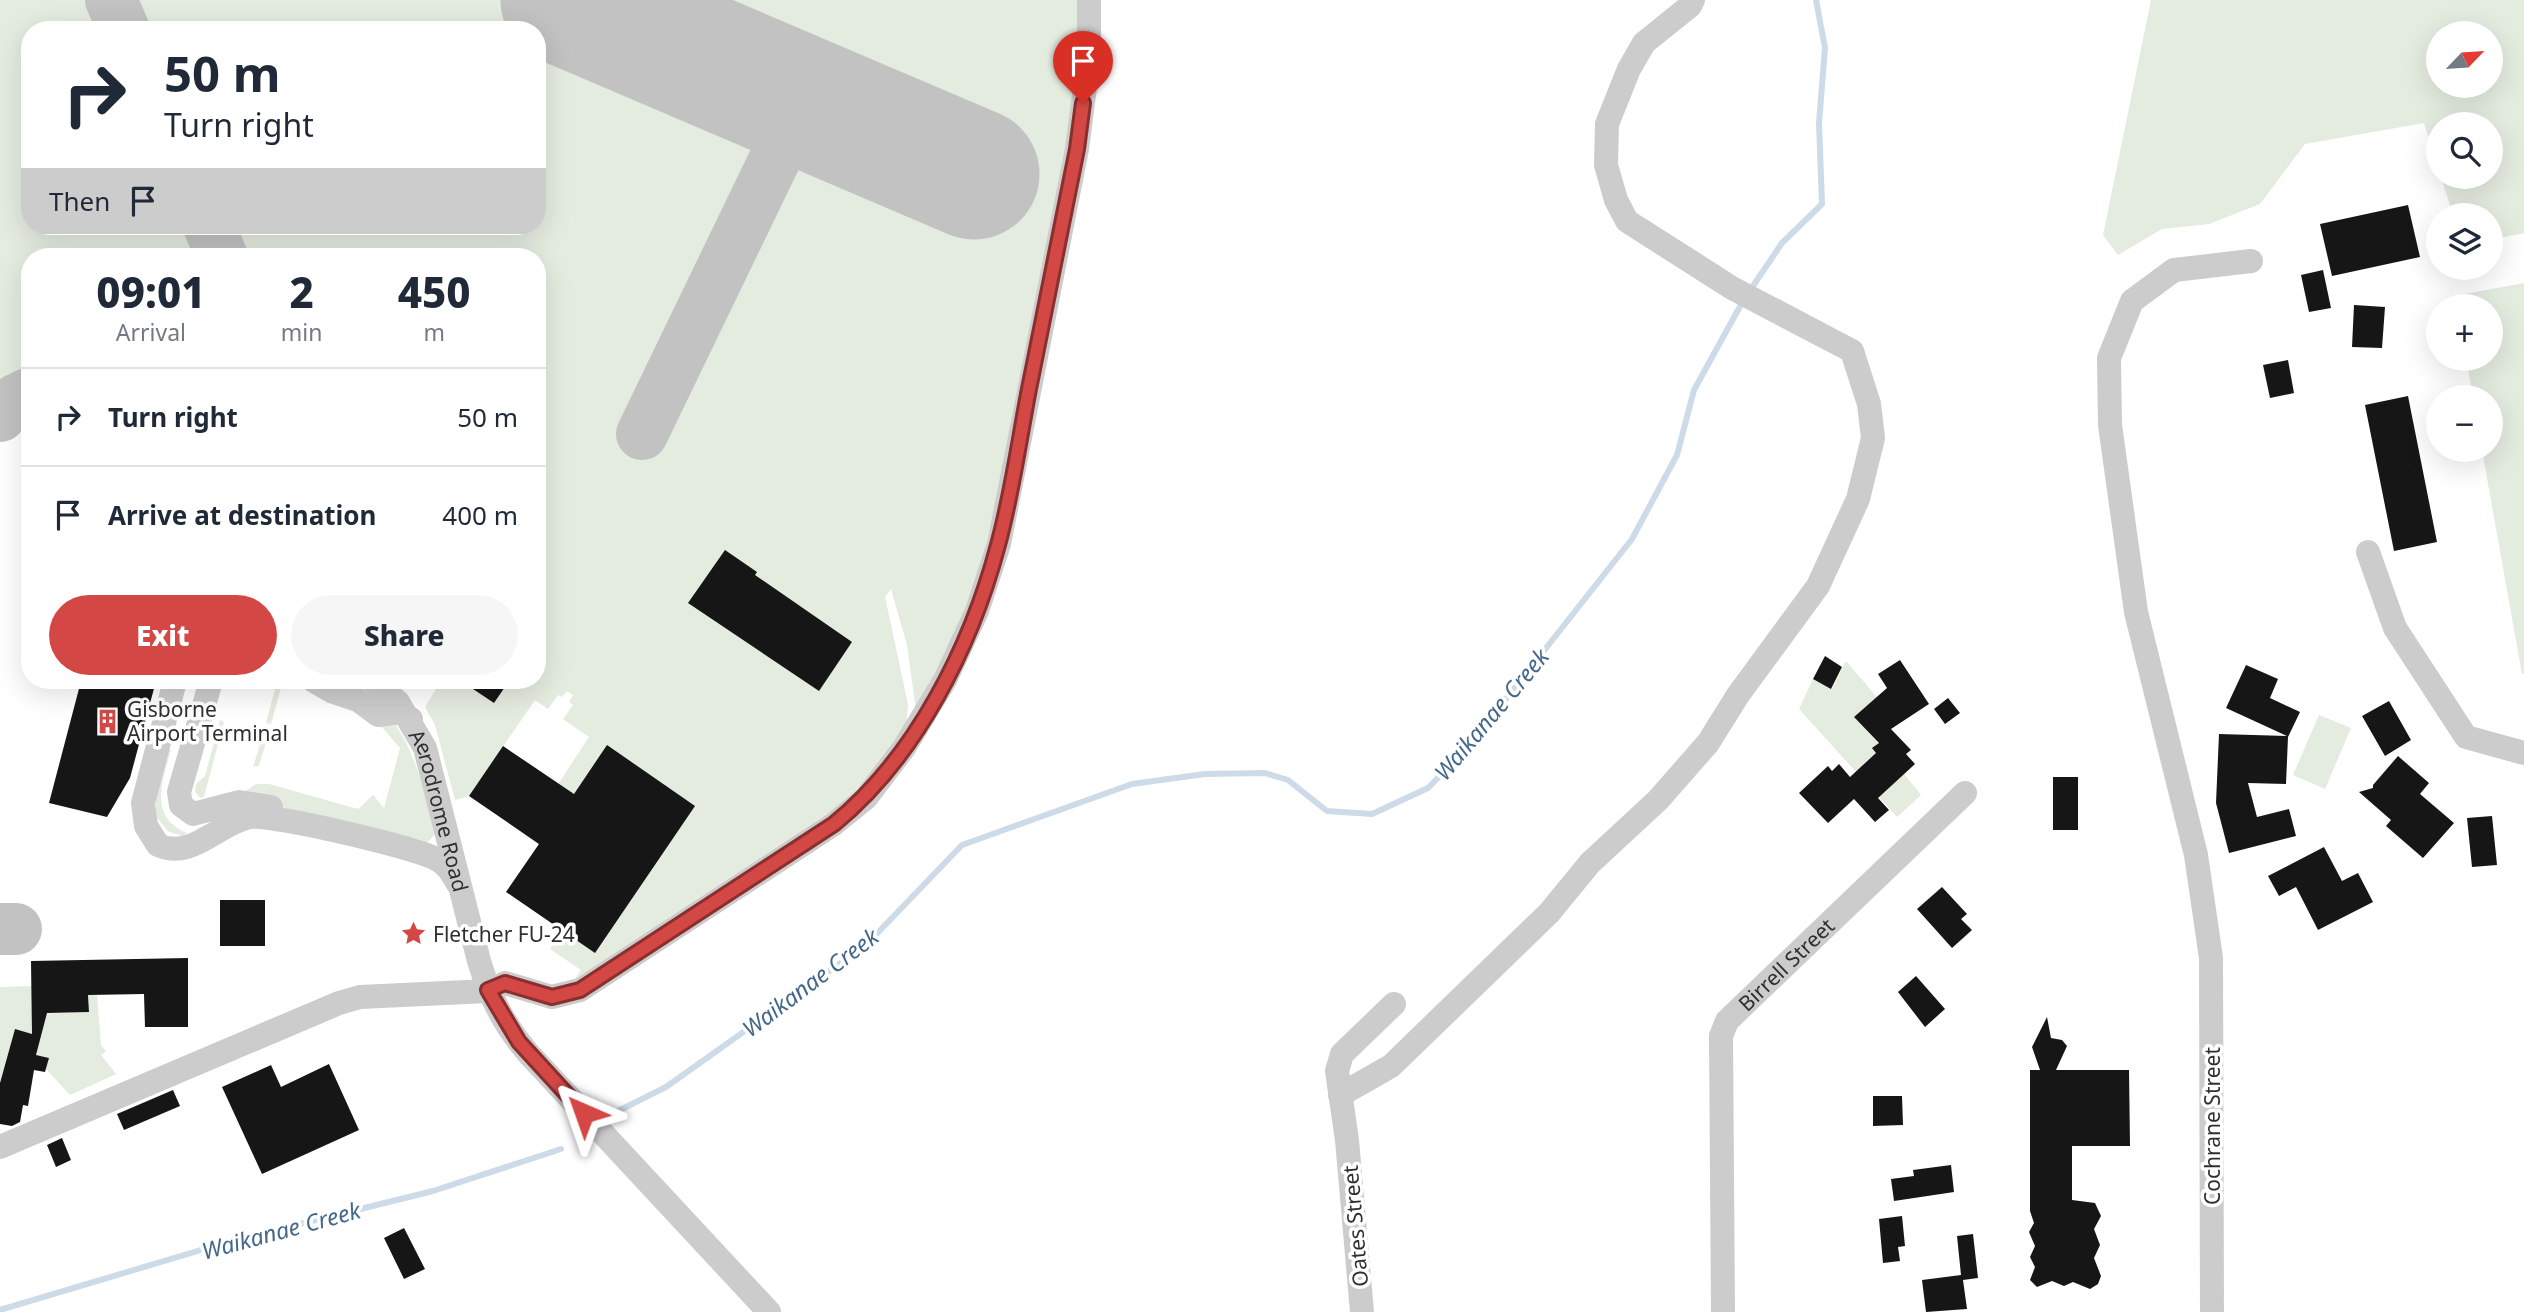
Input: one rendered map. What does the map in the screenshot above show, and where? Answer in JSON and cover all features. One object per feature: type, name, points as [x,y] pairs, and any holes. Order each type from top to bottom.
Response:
[{"type":"street","points":[[0,1147],[339,1003],[381,995],[488,990],[505,983],[552,997],[580,990],[834,824],[866,798],[904,748],[945,680],[977,611],[999,544],[1077,149],[1089,57],[1089,0]]},
{"type":"street","points":[[1340,1095],[1391,1066],[1549,913],[1590,863],[1658,800],[1708,743],[1738,695],[1818,586],[1858,499],[1873,438],[1869,404],[1852,351],[1732,288],[1627,221],[1616,200],[1606,165],[1607,124],[1629,69],[1644,43],[1690,6],[1693,0]]},
{"type":"street","name":"Cochrane Street","points":[[2212,1312],[2209,941],[2196,855],[2136,612],[2110,425],[2109,358],[2132,301],[2175,270],[2251,261]]},
{"type":"street","points":[[2368,552],[2395,628],[2466,737],[2524,753]]},
{"type":"street","points":[[173,689],[143,803],[146,826],[158,845],[181,849],[235,822],[257,816],[347,833],[440,860],[457,883],[466,908]]},
{"type":"street","points":[[209,689],[179,792],[184,808],[195,814],[232,803],[253,803],[308,817],[347,833]]},
{"type":"street","points":[[333,689],[358,700],[378,715],[400,712],[411,719]]},
{"type":"street","name":"Aerodrome Road","points":[[383,689],[411,719],[431,764],[488,990],[503,1021],[528,1053],[769,1312]]},
{"type":"street","name":"Birrell Street","points":[[1723,1312],[1721,1036],[1727,1021],[1965,793]]},
{"type":"street","name":"Oates Street","points":[[1362,1312],[1347,1140],[1337,1071],[1342,1054],[1394,1004]]},
{"type":"shaded area","points":[[0,0],[1083,0],[1083,58],[984,576],[917,718],[907,645],[891,589],[885,597],[908,704],[906,728],[862,791],[575,979],[581,970],[550,949],[563,931],[607,746],[539,845],[525,835],[589,737],[563,719],[573,705],[569,702],[573,695],[567,691],[562,697],[558,695],[548,709],[535,700],[469,796],[455,800],[435,725],[425,707],[436,689],[546,689],[546,248],[21,248],[21,390],[0,408]]},
{"type":"shaded area","points":[[2151,0],[2524,0],[2524,233],[2503,237],[2503,203],[2449,203],[2445,189],[2503,189],[2503,112],[2426,112],[2426,129],[2424,123],[2305,144],[2260,204],[2209,224],[2162,229],[2118,255],[2103,235]]},
{"type":"shaded area","points":[[2524,283],[2522,674],[2484,462],[2503,462],[2503,385],[2471,385],[2468,371],[2503,371],[2503,294],[2465,294]]},
{"type":"shaded area","points":[[1846,661],[1877,697],[1854,717],[1878,743],[1880,757],[1904,774],[1921,795],[1897,817],[1799,709],[1813,679],[1832,689]]},
{"type":"shaded area","points":[[275,689],[281,689],[271,724],[266,723]]},
{"type":"shaded area","points":[[2319,715],[2351,728],[2325,789],[2293,775]]},
{"type":"shaded area","points":[[220,720],[224,722],[204,797],[200,798],[195,792],[196,784],[205,776]]},
{"type":"shaded area","points":[[394,722],[409,748],[424,790],[435,834],[427,843],[417,844],[254,799],[244,792],[256,784],[269,784],[358,809],[373,795],[384,808],[400,748],[380,725]]},
{"type":"shaded area","points":[[264,731],[269,732],[259,766],[253,767]]},
{"type":"shaded area","points":[[167,748],[171,750],[162,786],[162,808],[175,826],[187,833],[183,836],[169,832],[156,817],[156,789]]},
{"type":"shaded area","points":[[32,986],[32,1014],[89,1012],[88,995],[97,995],[101,1045],[106,1051],[101,1055],[116,1074],[70,1095],[46,1069],[49,1058],[36,1055],[15,1029],[0,1082],[0,987]]},
{"type":"building","points":[[2408,205],[2420,257],[2332,276],[2320,224]]},
{"type":"building","points":[[2323,270],[2331,308],[2309,312],[2301,275]]},
{"type":"building","points":[[2354,305],[2385,307],[2382,348],[2352,347]]},
{"type":"building","points":[[2288,360],[2294,393],[2270,398],[2263,365]]},
{"type":"building","points":[[2408,396],[2437,542],[2394,551],[2365,405]]},
{"type":"building","points":[[725,550],[757,572],[755,575],[852,642],[819,691],[688,603]]},
{"type":"building","points":[[1825,656],[1842,667],[1831,689],[1813,679]]},
{"type":"building","points":[[1900,660],[1929,704],[1891,729],[1911,750],[1906,754],[1915,764],[1878,798],[1889,810],[1875,822],[1854,799],[1828,823],[1799,793],[1828,766],[1832,771],[1839,764],[1850,777],[1876,753],[1872,748],[1879,743],[1854,717],[1887,688],[1878,674]]},
{"type":"building","points":[[2246,665],[2278,679],[2270,698],[2300,712],[2288,737],[2286,784],[2248,783],[2257,817],[2289,809],[2296,836],[2229,853],[2216,803],[2219,734],[2287,736],[2226,708]]},
{"type":"building","name":"Gisborne Airport Terminal","points":[[79,689],[154,689],[130,778],[107,817],[49,803]]},
{"type":"building","points":[[473,689],[504,689],[494,703]]},
{"type":"building","points":[[1948,698],[1960,713],[1945,724],[1934,709]]},
{"type":"building","points":[[2389,701],[2411,740],[2385,756],[2362,716]]},
{"type":"building","points":[[607,745],[695,806],[595,953],[506,892],[539,844],[469,796],[503,746],[574,794]]},
{"type":"building","points":[[2398,756],[2429,783],[2420,794],[2454,823],[2423,858],[2386,826],[2391,820],[2359,792],[2373,788]]},
{"type":"building","points":[[2053,777],[2078,777],[2078,830],[2053,830]]},
{"type":"building","points":[[2492,816],[2497,865],[2472,867],[2467,818]]},
{"type":"building","points":[[2324,847],[2342,881],[2358,873],[2373,902],[2318,930],[2296,887],[2279,896],[2268,876]]},
{"type":"building","points":[[1942,887],[1967,914],[1961,919],[1972,930],[1952,948],[1917,909]]},
{"type":"building","points":[[220,900],[265,900],[265,946],[220,946]]},
{"type":"building","points":[[188,958],[188,1027],[145,1027],[144,994],[88,995],[89,1012],[47,1013],[36,1055],[49,1058],[45,1072],[34,1070],[28,1106],[23,1105],[20,1122],[12,1126],[0,1124],[0,1083],[15,1029],[32,1034],[31,961]]},
{"type":"building","points":[[1916,976],[1945,1009],[1925,1027],[1898,992]]},
{"type":"building","points":[[2047,1017],[2051,1038],[2062,1040],[2067,1046],[2056,1070],[2129,1070],[2130,1146],[2072,1146],[2072,1200],[2095,1203],[2101,1216],[2094,1229],[2100,1245],[2094,1258],[2101,1276],[2098,1284],[2090,1289],[2073,1282],[2064,1286],[2052,1281],[2037,1287],[2030,1280],[2035,1267],[2030,1257],[2035,1246],[2029,1232],[2034,1223],[2030,1211],[2030,1070],[2040,1070],[2032,1047]]},
{"type":"building","points":[[329,1064],[359,1130],[262,1174],[222,1087],[271,1065],[281,1087]]},
{"type":"building","points":[[173,1090],[180,1106],[124,1130],[117,1114]]},
{"type":"building","points":[[1873,1096],[1902,1096],[1903,1125],[1873,1126]]},
{"type":"building","points":[[62,1138],[71,1160],[56,1167],[47,1145]]},
{"type":"building","points":[[1951,1165],[1954,1192],[1894,1201],[1891,1179],[1914,1176],[1913,1170]]},
{"type":"building","points":[[1902,1216],[1905,1246],[1898,1247],[1900,1261],[1883,1263],[1879,1219]]},
{"type":"building","points":[[404,1228],[425,1269],[404,1279],[384,1238]]},
{"type":"building","points":[[1973,1234],[1978,1278],[1963,1280],[1967,1309],[1926,1312],[1922,1280],[1961,1275],[1957,1236]]},
{"type":"waterway","name":"Waikanae Creek","points":[[1749,292],[1782,243],[1822,204],[1819,123],[1825,48],[1816,0]]},
{"type":"waterway","name":"Waikanae Creek","points":[[618,1111],[666,1087],[866,945],[962,845],[1132,784],[1205,774],[1265,773],[1288,780],[1327,811],[1372,814],[1428,788],[1468,747],[1632,539],[1677,455],[1694,390],[1743,301]]},
{"type":"waterway","name":"Waikanae Creek","points":[[0,1310],[231,1241],[433,1191],[561,1149]]},
{"type":"taxiway","points":[[111,0],[120,21]]},
{"type":"taxiway","points":[[642,434],[803,101]]},
{"type":"taxiway","points":[[213,235],[218,248]]},
{"type":"taxiway","points":[[0,416],[21,397]]},
{"type":"taxiway","points":[[0,929],[16,929]]},
{"type":"runway","points":[[566,0],[974,174]]},
{"type":"place","name":"Gisborne Airport Terminal","points":[[107,721]]},
{"type":"place","name":"Fletcher FU-24","points":[[413,934]]},
{"type":"route","points":[[584,1113],[519,1042],[503,1021],[488,990],[505,983],[552,997],[580,990],[834,824],[866,798],[904,748],[945,680],[977,611],[999,544],[1077,149],[1083,103]]}]
